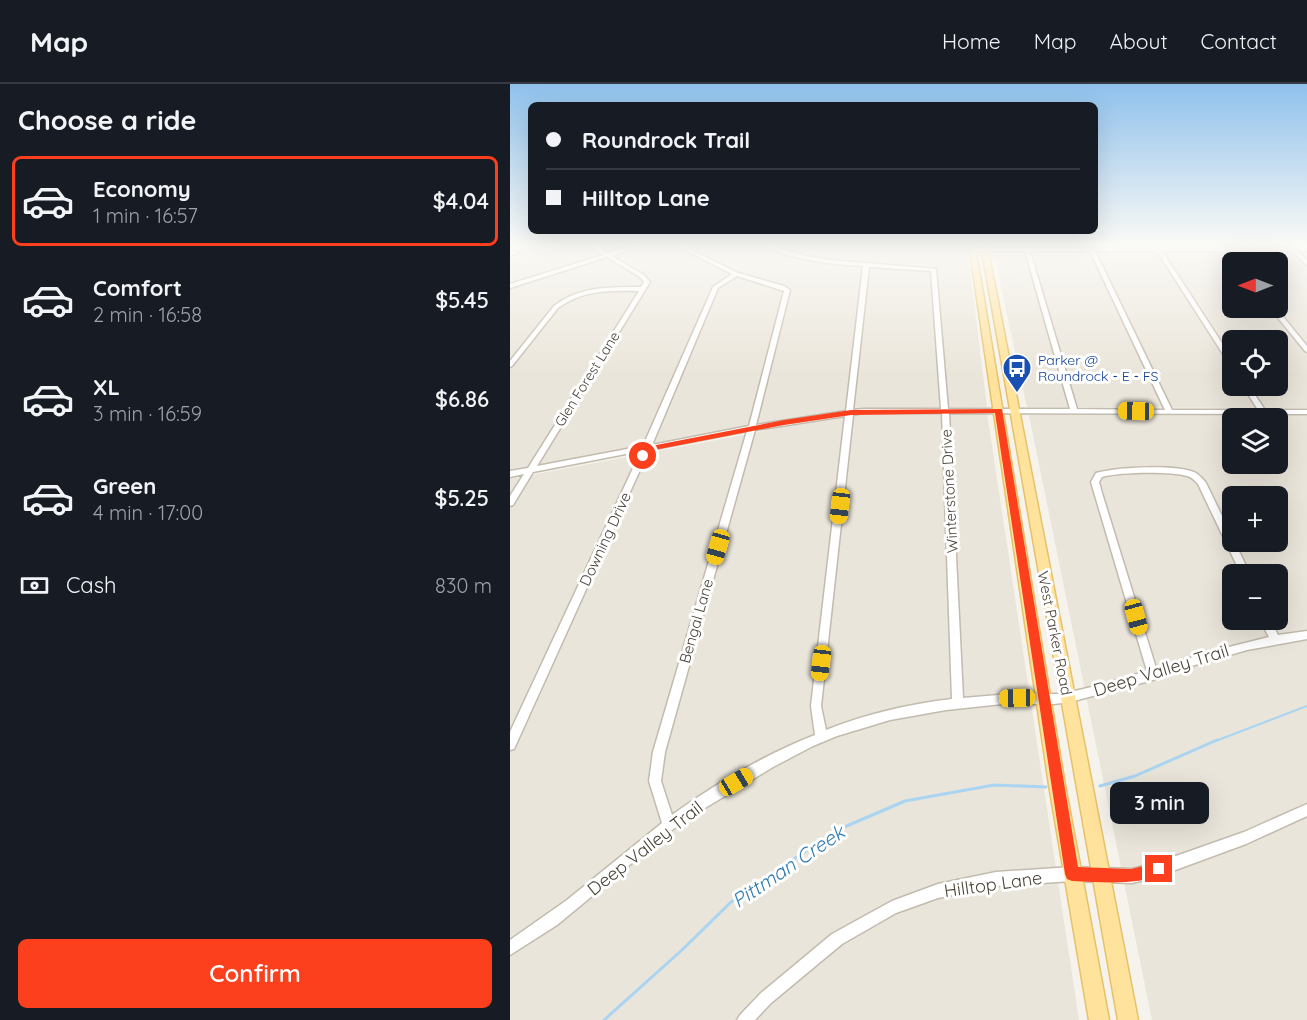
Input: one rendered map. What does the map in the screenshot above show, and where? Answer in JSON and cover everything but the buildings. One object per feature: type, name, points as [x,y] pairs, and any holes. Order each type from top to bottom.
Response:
[{"type":"main road","name":"West Parker Road","points":[[981,289],[1068,698],[1128,1020]]},
{"type":"main road","name":"West Parker Road","points":[[990,289],[1044,698],[1072,874],[1099,1020]]},
{"type":"street","points":[[510,365],[565,300],[591,291],[642,289]]},
{"type":"street","name":"Glen Forest Lane","points":[[510,503],[642,289]]},
{"type":"street","name":"Downing Drive","points":[[510,745],[646,449],[715,289]]},
{"type":"street","name":"Bengal Lane","points":[[669,825],[655,782],[656,766],[752,428],[787,290],[785,289]]},
{"type":"street","points":[[820,736],[816,706],[864,289]]},
{"type":"street","name":"Winterstone Drive","points":[[935,289],[945,410],[958,704]]},
{"type":"street","points":[[1039,289],[1074,411]]},
{"type":"street","points":[[1110,289],[1169,411]]},
{"type":"street","points":[[1184,289],[1222,348]]},
{"type":"street","points":[[1281,318],[1307,350]]},
{"type":"street","points":[[510,474],[752,428],[851,412],[945,410],[1222,412]]},
{"type":"street","points":[[1288,412],[1307,412]]},
{"type":"street","points":[[1153,675],[1095,482],[1098,475],[1103,472],[1185,472],[1199,479],[1240,564]]},
{"type":"street","points":[[1270,630],[1275,640]]},
{"type":"street","name":"Deep Valley Trail","points":[[510,948],[563,913],[669,825],[753,771],[820,736],[890,715],[958,704],[1003,699],[1068,698],[1153,675],[1214,654],[1307,635]]},
{"type":"street","name":"Hilltop Lane","points":[[745,1020],[766,998],[837,939],[892,908],[963,885],[996,879],[1072,874],[1131,876],[1159,869],[1246,838],[1307,810]]},
{"type":"shaded area","points":[[510,289],[972,289],[987,407],[861,409],[819,414],[558,464],[510,471]]},
{"type":"shaded area","points":[[1001,289],[1222,289],[1222,318],[1288,318],[1288,289],[1307,289],[1307,408],[1027,407]]},
{"type":"shaded area","points":[[987,413],[1079,1020],[510,1020],[510,479],[832,418],[861,415]]},
{"type":"shaded area","points":[[1029,415],[1222,415],[1222,474],[1288,474],[1288,415],[1307,415],[1307,1020],[1152,1020]]},
{"type":"waterway","name":"Pittman Creek","points":[[1213,742],[1307,706]]},
{"type":"waterway","name":"Pittman Creek","points":[[1100,786],[1135,776],[1217,740]]},
{"type":"waterway","name":"Pittman Creek","points":[[604,1020],[682,950],[731,902],[835,831],[905,801],[994,785],[1046,787]]},
{"type":"place","name":"Parker @ Roundrock - E - FS","points":[[1017,394]]},
{"type":"route","points":[[643,456],[646,449],[784,422],[851,412],[999,410],[1072,874],[1131,876],[1159,869]]}]
